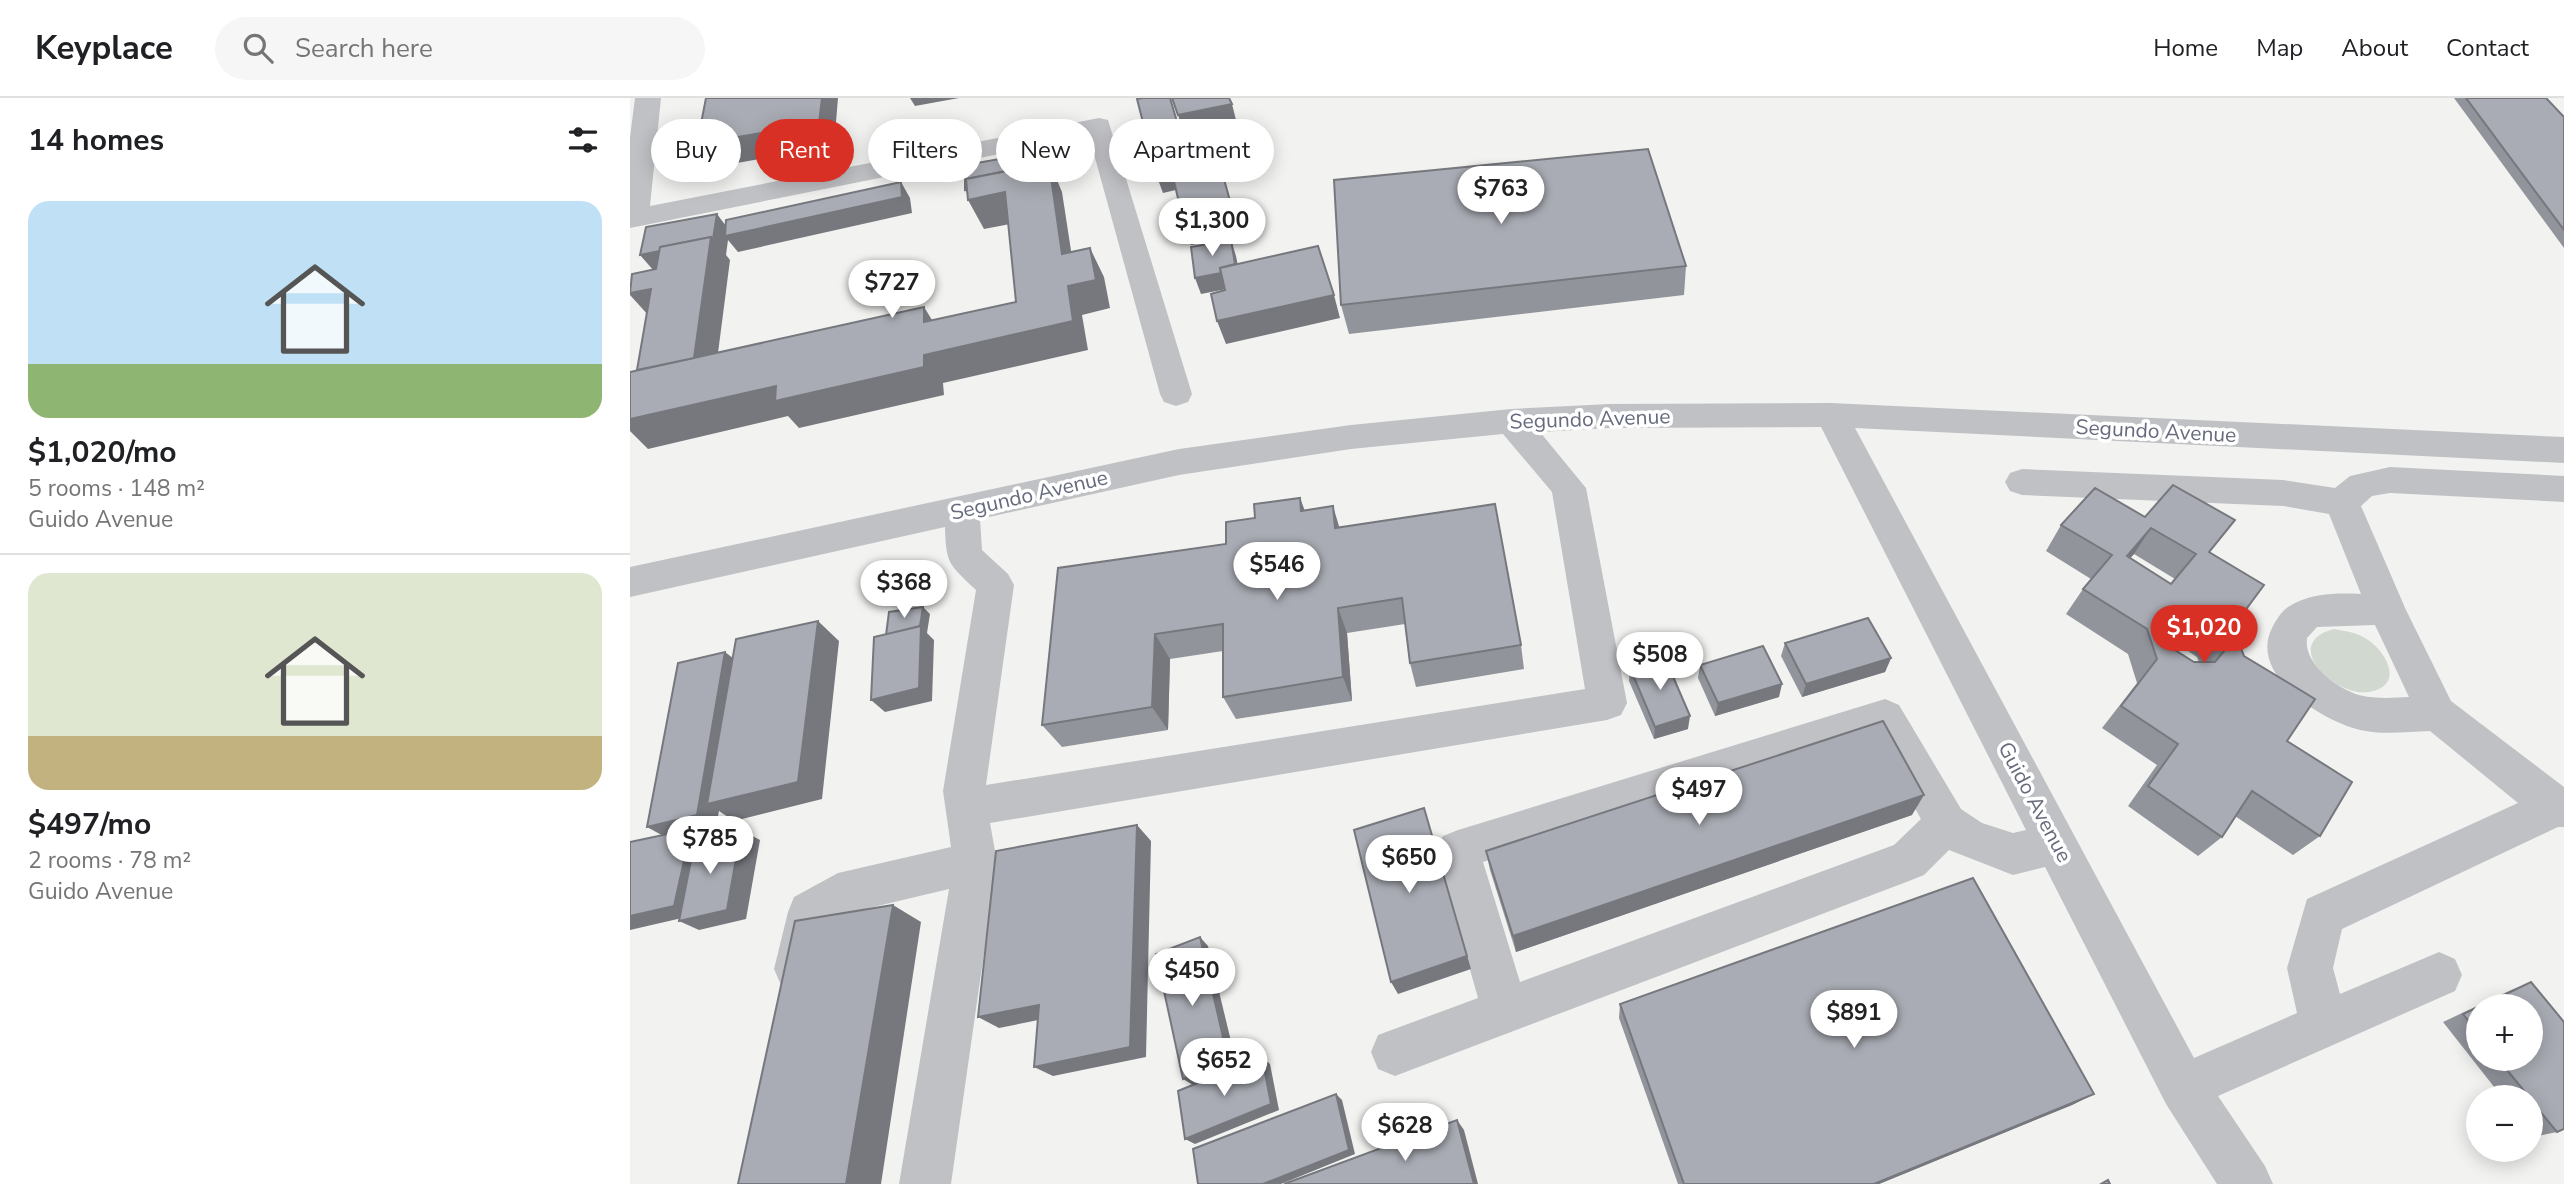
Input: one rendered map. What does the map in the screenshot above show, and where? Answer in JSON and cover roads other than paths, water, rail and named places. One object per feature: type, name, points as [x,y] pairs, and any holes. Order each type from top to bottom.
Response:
[{"type":"street","points":[[648,98],[632,218],[1099,126],[1176,394]]},
{"type":"street","name":"Segundo Avenue","points":[[630,582],[1179,461],[1365,435],[1511,421],[1609,416],[1831,415],[2564,450]]},
{"type":"street","name":"Guido Avenue","points":[[1831,415],[2183,1087],[2247,1184]]},
{"type":"street","points":[[965,808],[1607,702],[1569,488],[1511,421]]},
{"type":"street","points":[[2342,503],[2362,485],[2390,480],[2564,489]]},
{"type":"street","points":[[2022,482],[2283,493],[2342,503]]},
{"type":"street","points":[[2324,1026],[2310,968],[2323,915],[2559,807],[2437,713],[2387,610],[2342,503]]},
{"type":"street","points":[[925,1184],[975,862],[964,791],[995,585],[964,556],[962,510]]},
{"type":"street","points":[[2387,610],[2312,613],[2298,620],[2290,631],[2287,645],[2290,660],[2300,676],[2315,691],[2333,703],[2354,711],[2375,714],[2437,713]]},
{"type":"street","points":[[1504,1010],[1458,850],[1885,717],[1946,823],[1969,839],[2013,854],[2056,844]]},
{"type":"street","points":[[1395,1052],[1909,860],[1946,823]]},
{"type":"street","points":[[789,1007],[810,912],[838,894],[975,862]]},
{"type":"street","points":[[2183,1087],[2439,975]]}]
